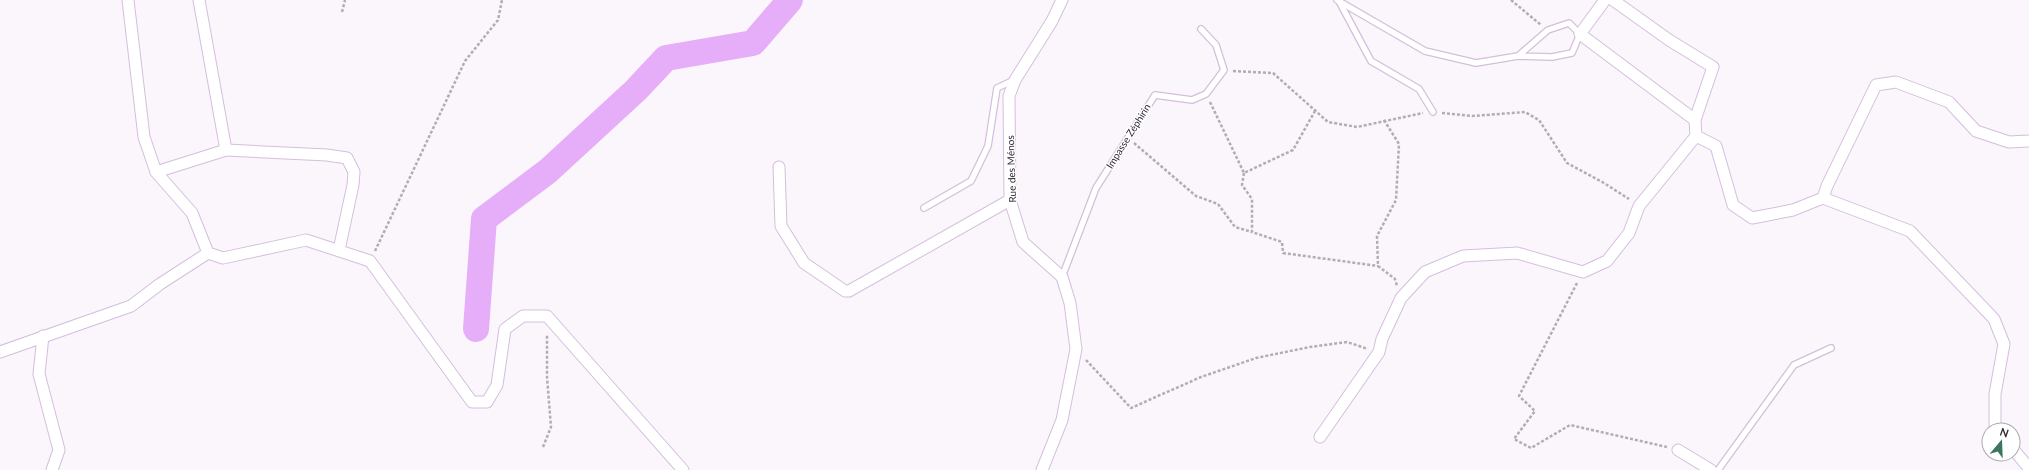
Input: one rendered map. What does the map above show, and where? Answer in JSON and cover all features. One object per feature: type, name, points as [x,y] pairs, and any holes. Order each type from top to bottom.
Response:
[{"type":"street","points":[[128,0],[144,137],[156,172],[192,213],[208,253],[223,258],[306,240],[370,260],[472,402],[487,402],[497,385],[505,329],[523,316],[547,316],[683,470]]},
{"type":"street","points":[[198,0],[226,150]]},
{"type":"street","name":"Rue des Ménos","points":[[1062,0],[1052,21],[1015,80],[1009,96],[1010,200],[1023,242],[1062,277]]},
{"type":"street","points":[[1605,0],[1580,34],[1695,120]]},
{"type":"street","points":[[1320,436],[1379,352],[1382,339],[1401,298],[1425,272],[1463,256],[1517,253],[1583,272],[1607,261],[1629,233],[1639,206],[1696,136],[1695,120],[1713,67],[1669,40],[1613,0]]},
{"type":"street","points":[[1823,198],[1827,186],[1876,85],[1896,82],[1949,102],[1976,131],[2009,142],[2029,141]]},
{"type":"street","points":[[1696,136],[1716,146],[1733,205],[1752,218],[1793,210],[1823,198],[1910,231],[1994,319],[2004,344],[1994,394],[1995,422]]},
{"type":"street","points":[[156,172],[226,150],[327,154],[347,158],[354,172],[353,185],[339,250]]},
{"type":"street","points":[[779,166],[781,226],[804,263],[845,291],[850,291],[1010,200]]},
{"type":"street","points":[[0,352],[131,306],[160,284],[208,253]]},
{"type":"street","points":[[1042,470],[1062,420],[1076,349],[1070,303],[1062,277]]},
{"type":"street","points":[[43,336],[39,374],[59,450],[52,470]]},
{"type":"street","points":[[1678,450],[1711,470]]},
{"type":"street","points":[[2021,458],[2029,468]]},
{"type":"lane","points":[[1338,2],[1425,51],[1476,63],[1518,56],[1552,57],[1572,53],[1580,34],[1569,23],[1548,30],[1518,56]]},
{"type":"lane","points":[[1338,2],[1371,62],[1419,88],[1433,112]]},
{"type":"lane","points":[[1201,29],[1216,45],[1224,70],[1206,94]]},
{"type":"lane","points":[[924,208],[970,180],[988,146],[997,88],[1015,80]]},
{"type":"lane","name":"Impasse Zéphirin","points":[[1062,277],[1096,188],[1154,95],[1192,100],[1206,94]]},
{"type":"lane","points":[[1718,470],[1794,365],[1831,348]]},
{"type":"path","points":[[342,12],[345,0]]},
{"type":"path","points":[[370,260],[397,207],[465,60],[498,20],[502,0]]},
{"type":"path","points":[[1511,0],[1548,30]]},
{"type":"path","points":[[1224,70],[1273,73],[1328,122],[1356,127],[1384,120],[1433,112],[1472,116],[1525,112],[1539,120],[1567,163],[1604,183],[1639,206]]},
{"type":"path","points":[[1206,94],[1244,173],[1242,185],[1252,200],[1252,232]]},
{"type":"path","points":[[1244,173],[1293,150],[1315,111]]},
{"type":"path","points":[[1378,266],[1377,236],[1396,200],[1399,144],[1384,120]]},
{"type":"path","points":[[1128,137],[1196,196],[1218,204],[1235,227],[1282,242],[1283,254],[1378,266],[1395,279],[1401,298]]},
{"type":"path","points":[[1583,272],[1519,396],[1535,411],[1514,439],[1531,448],[1570,426],[1678,450]]},
{"type":"path","points":[[543,447],[551,427],[547,377],[547,316]]},
{"type":"path","points":[[1076,349],[1131,408],[1201,377],[1256,358],[1310,347],[1347,342],[1379,352]]},
{"type":"waterway","points":[[476,329],[484,219],[548,171],[636,90],[666,58],[753,43],[790,0]]}]
